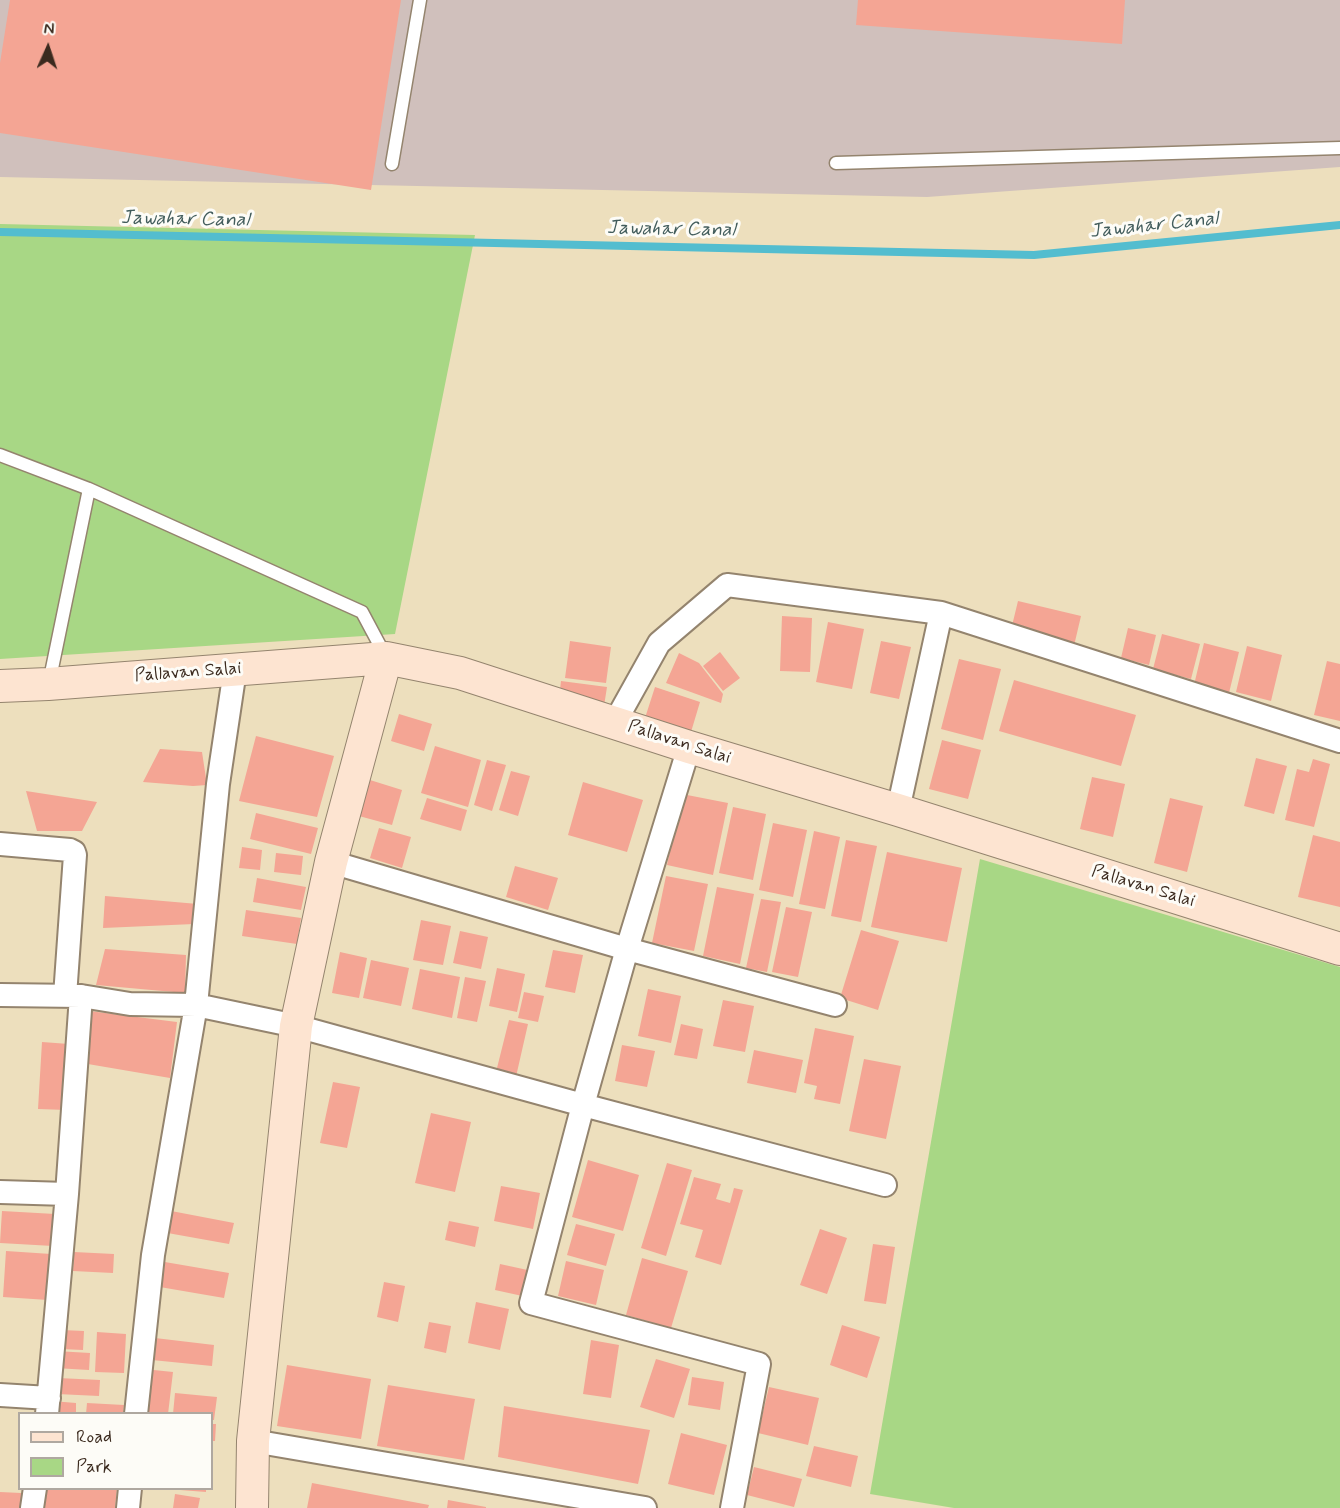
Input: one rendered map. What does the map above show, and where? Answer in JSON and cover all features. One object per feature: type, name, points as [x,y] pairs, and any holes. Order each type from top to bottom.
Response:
[{"type":"street","points":[[615,722],[659,643],[727,585],[941,613],[1340,741]]},
{"type":"street","points":[[898,810],[941,613]]},
{"type":"street","name":"Pallavan Salai","points":[[0,686],[386,658],[460,674],[1340,948]]},
{"type":"street","points":[[252,1508],[253,1441],[296,1026],[331,862],[386,658]]},
{"type":"street","points":[[136,1412],[153,1255],[196,1005],[216,794],[235,670]]},
{"type":"street","points":[[689,747],[627,950],[531,1303],[759,1364],[732,1508]]},
{"type":"street","points":[[0,844],[70,850],[75,855],[67,1194],[48,1406],[0,1395]]},
{"type":"street","points":[[331,862],[627,950],[835,1005]]},
{"type":"street","points":[[0,995],[73,996],[130,1004],[196,1005],[296,1026],[885,1185]]},
{"type":"street","points":[[0,1192],[67,1194]]},
{"type":"street","points":[[253,1441],[645,1508]]},
{"type":"street","points":[[32,1508],[35,1490]]},
{"type":"street","points":[[129,1508],[130,1490]]},
{"type":"lane","points":[[392,164],[420,0]]},
{"type":"lane","points":[[836,163],[1340,148]]},
{"type":"lane","points":[[0,455],[89,489],[363,612],[386,658]]},
{"type":"lane","points":[[48,684],[89,489]]},
{"type":"shaded area","points":[[0,0],[1340,0],[1340,167],[927,197],[0,177]]},
{"type":"green space","points":[[0,224],[475,235],[395,634],[0,659]]},
{"type":"green space","points":[[980,859],[1340,967],[1340,1508],[954,1508],[870,1494]]},
{"type":"building","points":[[10,0],[401,0],[371,190],[0,133],[0,63]]},
{"type":"building","points":[[858,0],[1125,0],[1122,44],[856,25]]},
{"type":"building","points":[[1018,601],[1081,616],[1073,650],[1010,634]]},
{"type":"building","points":[[782,616],[812,618],[810,672],[780,671]]},
{"type":"building","points":[[828,622],[864,629],[852,689],[816,682]]},
{"type":"building","points":[[1128,628],[1156,635],[1149,665],[1121,658]]},
{"type":"building","points":[[1162,634],[1200,644],[1191,679],[1153,669]]},
{"type":"building","points":[[570,641],[611,647],[606,683],[565,678]]},
{"type":"building","points":[[881,641],[911,647],[899,699],[870,693]]},
{"type":"building","points":[[1204,643],[1239,652],[1229,693],[1194,685]]},
{"type":"building","points":[[1247,646],[1282,655],[1271,701],[1236,692]]},
{"type":"building","points":[[720,652],[740,678],[723,691],[703,666]]},
{"type":"building","points":[[679,653],[699,663],[723,694],[721,703],[666,683]]},
{"type":"building","points":[[959,659],[1001,669],[983,740],[941,729]]},
{"type":"building","points":[[1327,661],[1340,664],[1340,721],[1314,715]]},
{"type":"building","points":[[1014,680],[1136,715],[1121,766],[999,731]]},
{"type":"building","points":[[561,681],[607,687],[604,706],[559,699]]},
{"type":"building","points":[[655,687],[700,702],[691,732],[645,718]]},
{"type":"building","points":[[399,714],[432,724],[424,751],[391,741]]},
{"type":"building","points":[[256,736],[334,756],[317,817],[239,801]]},
{"type":"building","points":[[942,740],[981,750],[968,799],[929,789]]},
{"type":"building","points":[[435,746],[481,760],[468,807],[421,793]]},
{"type":"building","points":[[160,749],[202,752],[207,785],[143,782]]},
{"type":"building","points":[[1256,758],[1287,766],[1274,814],[1244,806]]},
{"type":"building","points":[[1313,759],[1330,764],[1314,827],[1285,820],[1297,769],[1309,772]]},
{"type":"building","points":[[487,760],[506,765],[492,811],[474,805]]},
{"type":"building","points":[[511,771],[530,776],[518,816],[499,810]]},
{"type":"building","points":[[1092,777],[1125,784],[1113,837],[1080,829]]},
{"type":"building","points":[[370,780],[402,790],[392,825],[359,816]]},
{"type":"building","points":[[583,782],[643,800],[627,852],[568,835]]},
{"type":"building","points":[[26,791],[97,802],[82,831],[37,831]]},
{"type":"building","points":[[682,794],[728,803],[713,875],[667,865]]},
{"type":"building","points":[[427,798],[467,810],[461,831],[420,819]]},
{"type":"building","points":[[1170,798],[1203,806],[1187,872],[1154,863]]},
{"type":"building","points":[[733,807],[766,814],[753,880],[719,873]]},
{"type":"building","points":[[256,813],[318,828],[311,854],[250,839]]},
{"type":"building","points":[[773,823],[807,830],[793,897],[759,890]]},
{"type":"building","points":[[379,828],[411,837],[402,868],[370,858]]},
{"type":"building","points":[[814,831],[840,837],[825,909],[799,904]]},
{"type":"building","points":[[1313,835],[1340,842],[1340,907],[1298,897]]},
{"type":"building","points":[[846,840],[877,846],[861,922],[831,916]]},
{"type":"building","points":[[242,847],[262,850],[260,870],[239,868]]},
{"type":"building","points":[[887,852],[962,868],[947,942],[871,927]]},
{"type":"building","points":[[276,853],[303,856],[301,875],[274,872]]},
{"type":"building","points":[[515,866],[558,878],[548,910],[506,897]]},
{"type":"building","points":[[666,876],[708,884],[694,951],[652,943]]},
{"type":"building","points":[[257,878],[306,887],[301,910],[253,902]]},
{"type":"building","points":[[717,887],[754,894],[740,964],[703,956]]},
{"type":"building","points":[[105,896],[198,904],[194,924],[103,928]]},
{"type":"building","points":[[761,899],[781,902],[767,972],[746,968]]},
{"type":"building","points":[[786,907],[812,912],[798,977],[772,972]]},
{"type":"building","points":[[246,910],[301,918],[297,944],[242,936]]},
{"type":"building","points":[[421,920],[451,926],[443,965],[413,960]]},
{"type":"building","points":[[861,930],[899,941],[878,1010],[840,998]]},
{"type":"building","points":[[460,931],[488,937],[481,969],[453,963]]},
{"type":"building","points":[[105,949],[186,955],[185,993],[96,985]]},
{"type":"building","points":[[553,950],[583,955],[575,993],[545,987]]},
{"type":"building","points":[[340,952],[367,958],[359,998],[332,993]]},
{"type":"building","points":[[371,960],[409,968],[401,1006],[363,998]]},
{"type":"building","points":[[497,968],[525,974],[517,1012],[489,1006]]},
{"type":"building","points":[[420,969],[460,977],[452,1018],[412,1009]]},
{"type":"building","points":[[465,977],[486,981],[477,1022],[457,1018]]},
{"type":"building","points":[[648,989],[681,996],[671,1043],[638,1036]]},
{"type":"building","points":[[524,992],[544,996],[538,1022],[518,1018]]},
{"type":"building","points":[[723,1000],[754,1006],[745,1052],[713,1046]]},
{"type":"building","points":[[89,1011],[177,1022],[170,1078],[82,1063]]},
{"type":"building","points":[[509,1020],[528,1024],[515,1081],[495,1076]]},
{"type":"building","points":[[681,1024],[703,1029],[697,1059],[674,1055]]},
{"type":"building","points":[[815,1028],[854,1036],[840,1104],[814,1099],[817,1086],[804,1083]]},
{"type":"building","points":[[42,1042],[69,1044],[66,1110],[38,1109]]},
{"type":"building","points":[[622,1045],[655,1051],[647,1087],[615,1081]]},
{"type":"building","points":[[754,1050],[803,1060],[796,1093],[747,1083]]},
{"type":"building","points":[[864,1059],[901,1066],[886,1139],[849,1131]]},
{"type":"building","points":[[333,1082],[360,1087],[347,1148],[320,1143]]},
{"type":"building","points":[[431,1113],[471,1122],[455,1192],[415,1183]]},
{"type":"building","points":[[588,1160],[639,1175],[623,1231],[572,1217]]},
{"type":"building","points":[[667,1163],[692,1170],[666,1256],[641,1248]]},
{"type":"building","points":[[694,1177],[721,1184],[716,1199],[730,1203],[734,1188],[743,1190],[721,1265],[695,1257],[703,1230],[680,1224]]},
{"type":"building","points":[[501,1186],[540,1193],[533,1229],[494,1221]]},
{"type":"building","points":[[166,1210],[234,1223],[229,1244],[162,1232]]},
{"type":"building","points":[[2,1211],[55,1214],[53,1246],[0,1243]]},
{"type":"building","points":[[449,1221],[479,1227],[475,1247],[445,1240]]},
{"type":"building","points":[[576,1224],[615,1234],[606,1266],[567,1255]]},
{"type":"building","points":[[820,1229],[847,1238],[827,1294],[800,1285]]},
{"type":"building","points":[[873,1244],[895,1247],[886,1304],[864,1301]]},
{"type":"building","points":[[6,1251],[51,1254],[48,1300],[3,1297]]},
{"type":"building","points":[[74,1252],[114,1254],[113,1273],[73,1271]]},
{"type":"building","points":[[642,1258],[688,1271],[671,1328],[626,1315]]},
{"type":"building","points":[[159,1261],[229,1273],[224,1298],[154,1286]]},
{"type":"building","points":[[566,1261],[604,1270],[596,1305],[558,1296]]},
{"type":"building","points":[[500,1264],[532,1271],[527,1297],[495,1290]]},
{"type":"building","points":[[384,1282],[405,1286],[398,1322],[377,1317]]},
{"type":"building","points":[[476,1302],[509,1309],[500,1350],[468,1343]]},
{"type":"building","points":[[429,1322],[451,1326],[446,1353],[424,1348]]},
{"type":"building","points":[[842,1325],[880,1337],[867,1378],[830,1365]]},
{"type":"building","points":[[62,1330],[84,1331],[83,1350],[61,1349]]},
{"type":"building","points":[[97,1332],[126,1334],[124,1373],[95,1372]]},
{"type":"building","points":[[155,1338],[214,1345],[212,1366],[152,1360]]},
{"type":"building","points":[[591,1340],[619,1345],[611,1398],[583,1394]]},
{"type":"building","points":[[56,1351],[90,1353],[89,1370],[55,1368]]},
{"type":"building","points":[[656,1359],[690,1369],[674,1418],[640,1407]]},
{"type":"building","points":[[287,1365],[371,1379],[361,1439],[277,1426]]},
{"type":"building","points":[[144,1369],[173,1372],[168,1412],[139,1411]]},
{"type":"building","points":[[692,1377],[724,1382],[720,1410],[688,1405]]},
{"type":"building","points":[[58,1378],[100,1380],[99,1396],[57,1394]]},
{"type":"building","points":[[388,1385],[475,1399],[464,1460],[377,1446]]},
{"type":"building","points":[[769,1387],[819,1398],[808,1445],[758,1433]]},
{"type":"building","points":[[175,1393],[217,1397],[214,1420],[213,1412],[173,1412]]},
{"type":"building","points":[[52,1401],[76,1403],[76,1412],[52,1412]]},
{"type":"building","points":[[87,1403],[124,1405],[123,1412],[86,1412]]},
{"type":"building","points":[[504,1406],[650,1430],[638,1484],[498,1457]]},
{"type":"building","points":[[213,1424],[216,1424],[215,1441],[213,1441]]},
{"type":"building","points":[[681,1433],[727,1445],[714,1495],[668,1484]]},
{"type":"building","points":[[814,1446],[858,1456],[851,1487],[806,1476]]},
{"type":"building","points":[[754,1467],[802,1479],[794,1507],[747,1495]]},
{"type":"building","points":[[312,1483],[429,1505],[428,1508],[307,1508]]},
{"type":"building","points":[[42,1490],[117,1490],[115,1508],[40,1508]]},
{"type":"building","points":[[180,1490],[206,1490],[206,1492]]},
{"type":"building","points":[[0,1492],[21,1493],[21,1508],[0,1508]]},
{"type":"building","points":[[175,1494],[200,1498],[198,1508],[173,1508]]},
{"type":"building","points":[[448,1500],[486,1507],[486,1508],[447,1508]]},
{"type":"waterway","name":"Jawahar Canal","points":[[0,232],[1034,255],[1340,225]]}]
